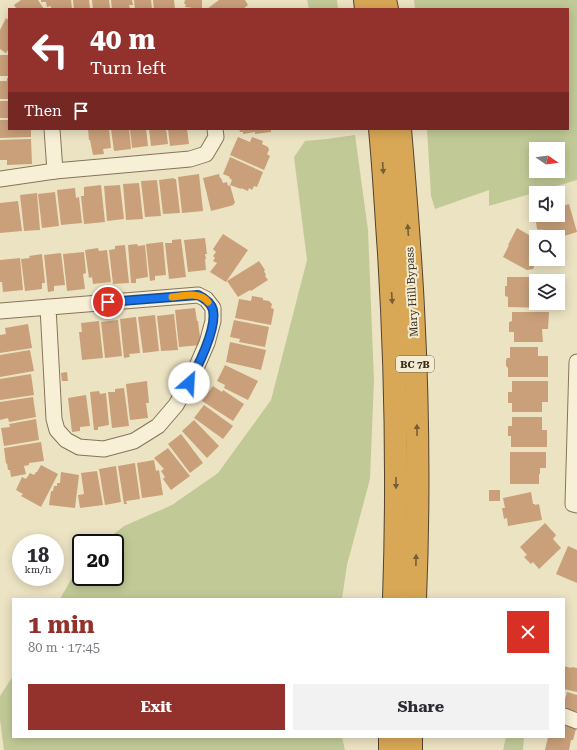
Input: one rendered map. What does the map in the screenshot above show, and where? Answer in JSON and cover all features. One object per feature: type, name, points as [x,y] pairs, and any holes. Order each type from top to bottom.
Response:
[{"type":"highway","name":"Mary Hill Bypass","points":[[380,130],[392,308],[395,396],[396,539],[394,598]]},
{"type":"highway","name":"Mary Hill Bypass","points":[[400,130],[408,217],[416,375],[417,489],[415,598]]},
{"type":"highway","points":[[390,738],[390,750]]},
{"type":"highway","points":[[411,738],[411,750]]},
{"type":"street","points":[[52,130],[55,171]]},
{"type":"street","points":[[0,179],[55,171],[190,158],[206,154],[216,137],[215,130]]},
{"type":"street","points":[[0,311],[48,307],[198,295],[206,299],[213,308],[213,321],[208,343],[193,375],[176,404],[158,426],[134,441],[104,449],[79,448],[66,440],[57,430],[54,419],[48,307]]},
{"type":"street","points":[[577,362],[573,504],[577,505]]},
{"type":"street","points":[[565,716],[577,721]]},
{"type":"green space","points":[[307,0],[337,0],[338,8],[309,8]]},
{"type":"green space","points":[[414,0],[577,0],[577,180],[557,186],[529,186],[529,194],[489,206],[489,190],[435,209],[431,196],[427,130],[569,130],[569,8],[415,8]]},
{"type":"green space","points":[[355,135],[368,230],[374,380],[370,479],[347,565],[342,598],[61,598],[72,578],[72,586],[124,586],[124,534],[114,534],[124,526],[172,505],[218,473],[271,400],[307,260],[294,157],[305,141]]},
{"type":"green space","points":[[12,678],[12,738],[342,738],[345,750],[4,750],[0,720],[0,696]]},
{"type":"green space","points":[[506,738],[524,738],[523,750],[503,750]]},
{"type":"building","points":[[21,0],[38,0],[43,8],[16,8],[14,5]]},
{"type":"building","points":[[41,0],[71,0],[72,8],[51,8],[51,6],[47,7],[46,2],[41,2]]},
{"type":"building","points":[[73,0],[89,0],[90,8],[74,8]]},
{"type":"building","points":[[92,0],[109,0],[110,8],[93,8]]},
{"type":"building","points":[[111,0],[132,0],[133,5],[129,5],[130,8],[112,8]]},
{"type":"building","points":[[134,0],[151,0],[152,8],[135,8]]},
{"type":"building","points":[[153,0],[174,0],[175,8],[154,8]]},
{"type":"building","points":[[185,0],[202,0],[202,8],[185,7],[186,4],[184,4]]},
{"type":"building","points":[[219,0],[245,0],[248,5],[244,8],[208,8]]},
{"type":"building","points":[[6,18],[8,19],[8,50],[6,53],[0,49],[0,30]]},
{"type":"building","points":[[0,55],[8,55],[8,76],[0,76]]},
{"type":"building","points":[[8,78],[8,99],[0,99],[0,81],[7,81]]},
{"type":"building","points":[[0,101],[8,101],[8,118],[0,118]]},
{"type":"building","points":[[0,120],[8,120],[8,130],[31,130],[31,137],[0,138]]},
{"type":"building","points":[[88,130],[109,130],[111,148],[103,149],[104,154],[93,155]]},
{"type":"building","points":[[111,130],[129,130],[131,149],[114,151]]},
{"type":"building","points":[[130,130],[146,130],[148,146],[132,148]]},
{"type":"building","points":[[149,130],[166,130],[168,144],[151,146]]},
{"type":"building","points":[[168,130],[187,130],[189,144],[170,146]]},
{"type":"building","points":[[239,130],[271,130],[271,132],[255,134],[255,132],[243,134],[243,132],[240,132]]},
{"type":"building","points":[[238,137],[250,142],[252,137],[263,141],[262,144],[268,147],[269,150],[267,154],[270,156],[264,170],[230,155]]},
{"type":"building","points":[[31,139],[32,164],[7,165],[7,160],[0,160],[0,140]]},
{"type":"building","points":[[230,157],[263,172],[257,187],[254,186],[252,190],[249,188],[248,191],[230,185],[232,180],[229,178],[230,177],[223,174]]},
{"type":"building","points":[[199,174],[203,211],[182,213],[178,177]]},
{"type":"building","points":[[219,174],[223,183],[227,182],[228,186],[230,185],[235,203],[233,204],[234,205],[211,211],[203,178]]},
{"type":"building","points":[[176,179],[180,213],[163,214],[159,180]]},
{"type":"building","points":[[157,180],[161,216],[145,217],[141,181]]},
{"type":"building","points":[[139,183],[143,219],[126,220],[123,184]]},
{"type":"building","points":[[101,185],[105,222],[84,224],[81,196],[84,196],[84,187]]},
{"type":"building","points":[[120,185],[124,219],[107,221],[104,186]]},
{"type":"building","points":[[75,188],[76,198],[79,197],[82,223],[61,225],[57,190]]},
{"type":"building","points":[[55,192],[59,226],[42,228],[38,194]]},
{"type":"building","points":[[37,193],[40,230],[24,231],[20,195]]},
{"type":"building","points":[[18,201],[22,231],[0,233],[0,203]]},
{"type":"building","points":[[569,204],[577,232],[565,236],[565,230],[537,229],[536,222],[565,222],[565,205]]},
{"type":"building","points":[[517,228],[529,235],[529,266],[534,266],[533,269],[527,270],[503,257]]},
{"type":"building","points":[[223,234],[248,250],[226,282],[210,272],[217,263],[213,261],[215,258],[213,256],[216,252],[213,249]]},
{"type":"building","points":[[205,238],[207,254],[205,254],[206,270],[188,272],[184,240]]},
{"type":"building","points":[[181,239],[186,277],[169,279],[165,243],[172,243],[172,240]]},
{"type":"building","points":[[163,242],[166,275],[155,276],[155,280],[150,281],[146,244]]},
{"type":"building","points":[[137,244],[138,246],[145,245],[148,277],[136,279],[136,283],[131,283],[128,245]]},
{"type":"building","points":[[125,245],[129,283],[113,284],[109,250],[115,249],[115,246]]},
{"type":"building","points":[[98,248],[99,251],[107,250],[111,282],[93,284],[92,277],[89,278],[85,250]]},
{"type":"building","points":[[84,252],[86,273],[83,274],[85,289],[67,291],[63,254]]},
{"type":"building","points":[[61,253],[65,285],[54,286],[54,291],[48,292],[44,255]]},
{"type":"building","points":[[42,254],[45,283],[42,283],[42,289],[25,291],[21,259]]},
{"type":"building","points":[[20,258],[23,290],[3,292],[2,282],[0,282],[0,260]]},
{"type":"building","points":[[259,261],[265,270],[265,276],[268,280],[238,297],[227,281]]},
{"type":"building","points":[[507,277],[529,277],[529,308],[508,307],[508,297],[505,296],[505,286],[507,286]]},
{"type":"building","points":[[252,296],[263,298],[263,300],[269,301],[272,304],[271,308],[274,309],[271,325],[235,318],[239,299],[251,301]]},
{"type":"building","points":[[195,308],[201,345],[179,347],[175,310]]},
{"type":"building","points":[[512,312],[549,312],[548,329],[542,329],[543,342],[514,342],[514,332],[509,332],[509,322],[512,321]]},
{"type":"building","points":[[174,314],[178,350],[161,351],[157,316]]},
{"type":"building","points":[[155,315],[159,351],[143,353],[138,317]]},
{"type":"building","points":[[136,317],[140,353],[129,354],[130,357],[124,358],[120,319]]},
{"type":"building","points":[[118,320],[122,356],[105,358],[101,322]]},
{"type":"building","points":[[234,320],[269,327],[265,347],[239,342],[240,339],[230,337]]},
{"type":"building","points":[[99,321],[103,358],[82,360],[79,332],[82,332],[81,323]]},
{"type":"building","points":[[28,324],[32,348],[0,353],[0,335],[6,334],[5,328]]},
{"type":"building","points":[[230,342],[266,350],[261,370],[226,362]]},
{"type":"building","points":[[510,347],[538,347],[538,356],[548,356],[548,377],[508,377],[506,360],[507,358],[510,358]]},
{"type":"building","points":[[30,350],[34,371],[0,377],[0,355]]},
{"type":"building","points":[[225,365],[258,381],[248,400],[224,388],[225,385],[217,381]]},
{"type":"building","points":[[67,372],[68,381],[62,381],[61,373]]},
{"type":"building","points":[[31,374],[34,395],[0,400],[0,379]]},
{"type":"building","points":[[147,381],[149,403],[146,403],[148,418],[130,420],[126,384]]},
{"type":"building","points":[[512,381],[548,381],[548,402],[542,402],[542,412],[512,412],[512,403],[508,403],[508,392],[512,392]]},
{"type":"building","points":[[213,386],[222,392],[223,390],[244,404],[233,421],[202,401]]},
{"type":"building","points":[[124,388],[129,426],[112,428],[108,392],[115,392],[115,389]]},
{"type":"building","points":[[99,391],[100,394],[106,393],[109,425],[98,427],[98,430],[94,430],[90,392]]},
{"type":"building","points":[[86,395],[90,426],[80,427],[80,431],[72,432],[68,398]]},
{"type":"building","points":[[33,397],[36,417],[9,422],[8,418],[0,420],[0,402]]},
{"type":"building","points":[[204,405],[233,426],[223,439],[194,418]]},
{"type":"building","points":[[512,417],[542,417],[542,430],[547,430],[547,447],[511,447],[511,436],[508,436],[508,426],[512,426]]},
{"type":"building","points":[[36,419],[39,440],[4,446],[1,428],[10,427],[9,424]]},
{"type":"building","points":[[194,420],[219,446],[207,458],[182,431]]},
{"type":"building","points":[[181,434],[203,463],[190,473],[168,444]]},
{"type":"building","points":[[41,442],[44,461],[29,463],[29,465],[24,466],[26,474],[11,477],[10,470],[8,470],[7,463],[6,464],[4,448]]},
{"type":"building","points":[[168,448],[190,476],[171,490],[163,479],[165,477],[161,471],[164,469],[154,458]]},
{"type":"building","points":[[510,452],[546,452],[546,468],[540,468],[539,484],[510,484]]},
{"type":"building","points":[[154,460],[156,471],[159,470],[163,495],[142,498],[137,463]]},
{"type":"building","points":[[135,463],[140,499],[126,501],[127,504],[124,504],[118,466]]},
{"type":"building","points":[[41,465],[58,474],[41,507],[21,496],[23,494],[16,490],[22,477],[26,479],[30,473],[34,475]]},
{"type":"building","points":[[116,466],[121,502],[105,505],[99,469]]},
{"type":"building","points":[[97,471],[103,505],[80,508],[78,495],[84,494],[81,473]]},
{"type":"building","points":[[61,472],[79,475],[75,508],[49,505],[51,491],[53,491],[54,486],[57,486],[57,483],[60,483]]},
{"type":"building","points":[[489,490],[500,490],[500,501],[489,501]]},
{"type":"building","points":[[531,492],[533,504],[539,504],[542,520],[508,526],[507,518],[504,519],[502,508],[505,508],[503,498]]},
{"type":"building","points":[[545,523],[556,535],[553,539],[561,548],[539,569],[533,562],[531,564],[524,557],[527,555],[520,547]]},
{"type":"building","points":[[568,546],[577,550],[577,583],[556,574]]},
{"type":"building","points":[[565,666],[577,668],[577,692],[565,689]]},
{"type":"building","points":[[567,692],[577,695],[577,712],[565,709]]},
{"type":"building","points":[[565,722],[577,725],[569,750],[545,750],[548,738],[565,738]]},
{"type":"slow traffic","points":[[172,297],[198,295],[206,299],[208,302]]},
{"type":"route","points":[[108,302],[198,295],[206,299],[213,308],[213,321],[208,343],[189,383]]}]
